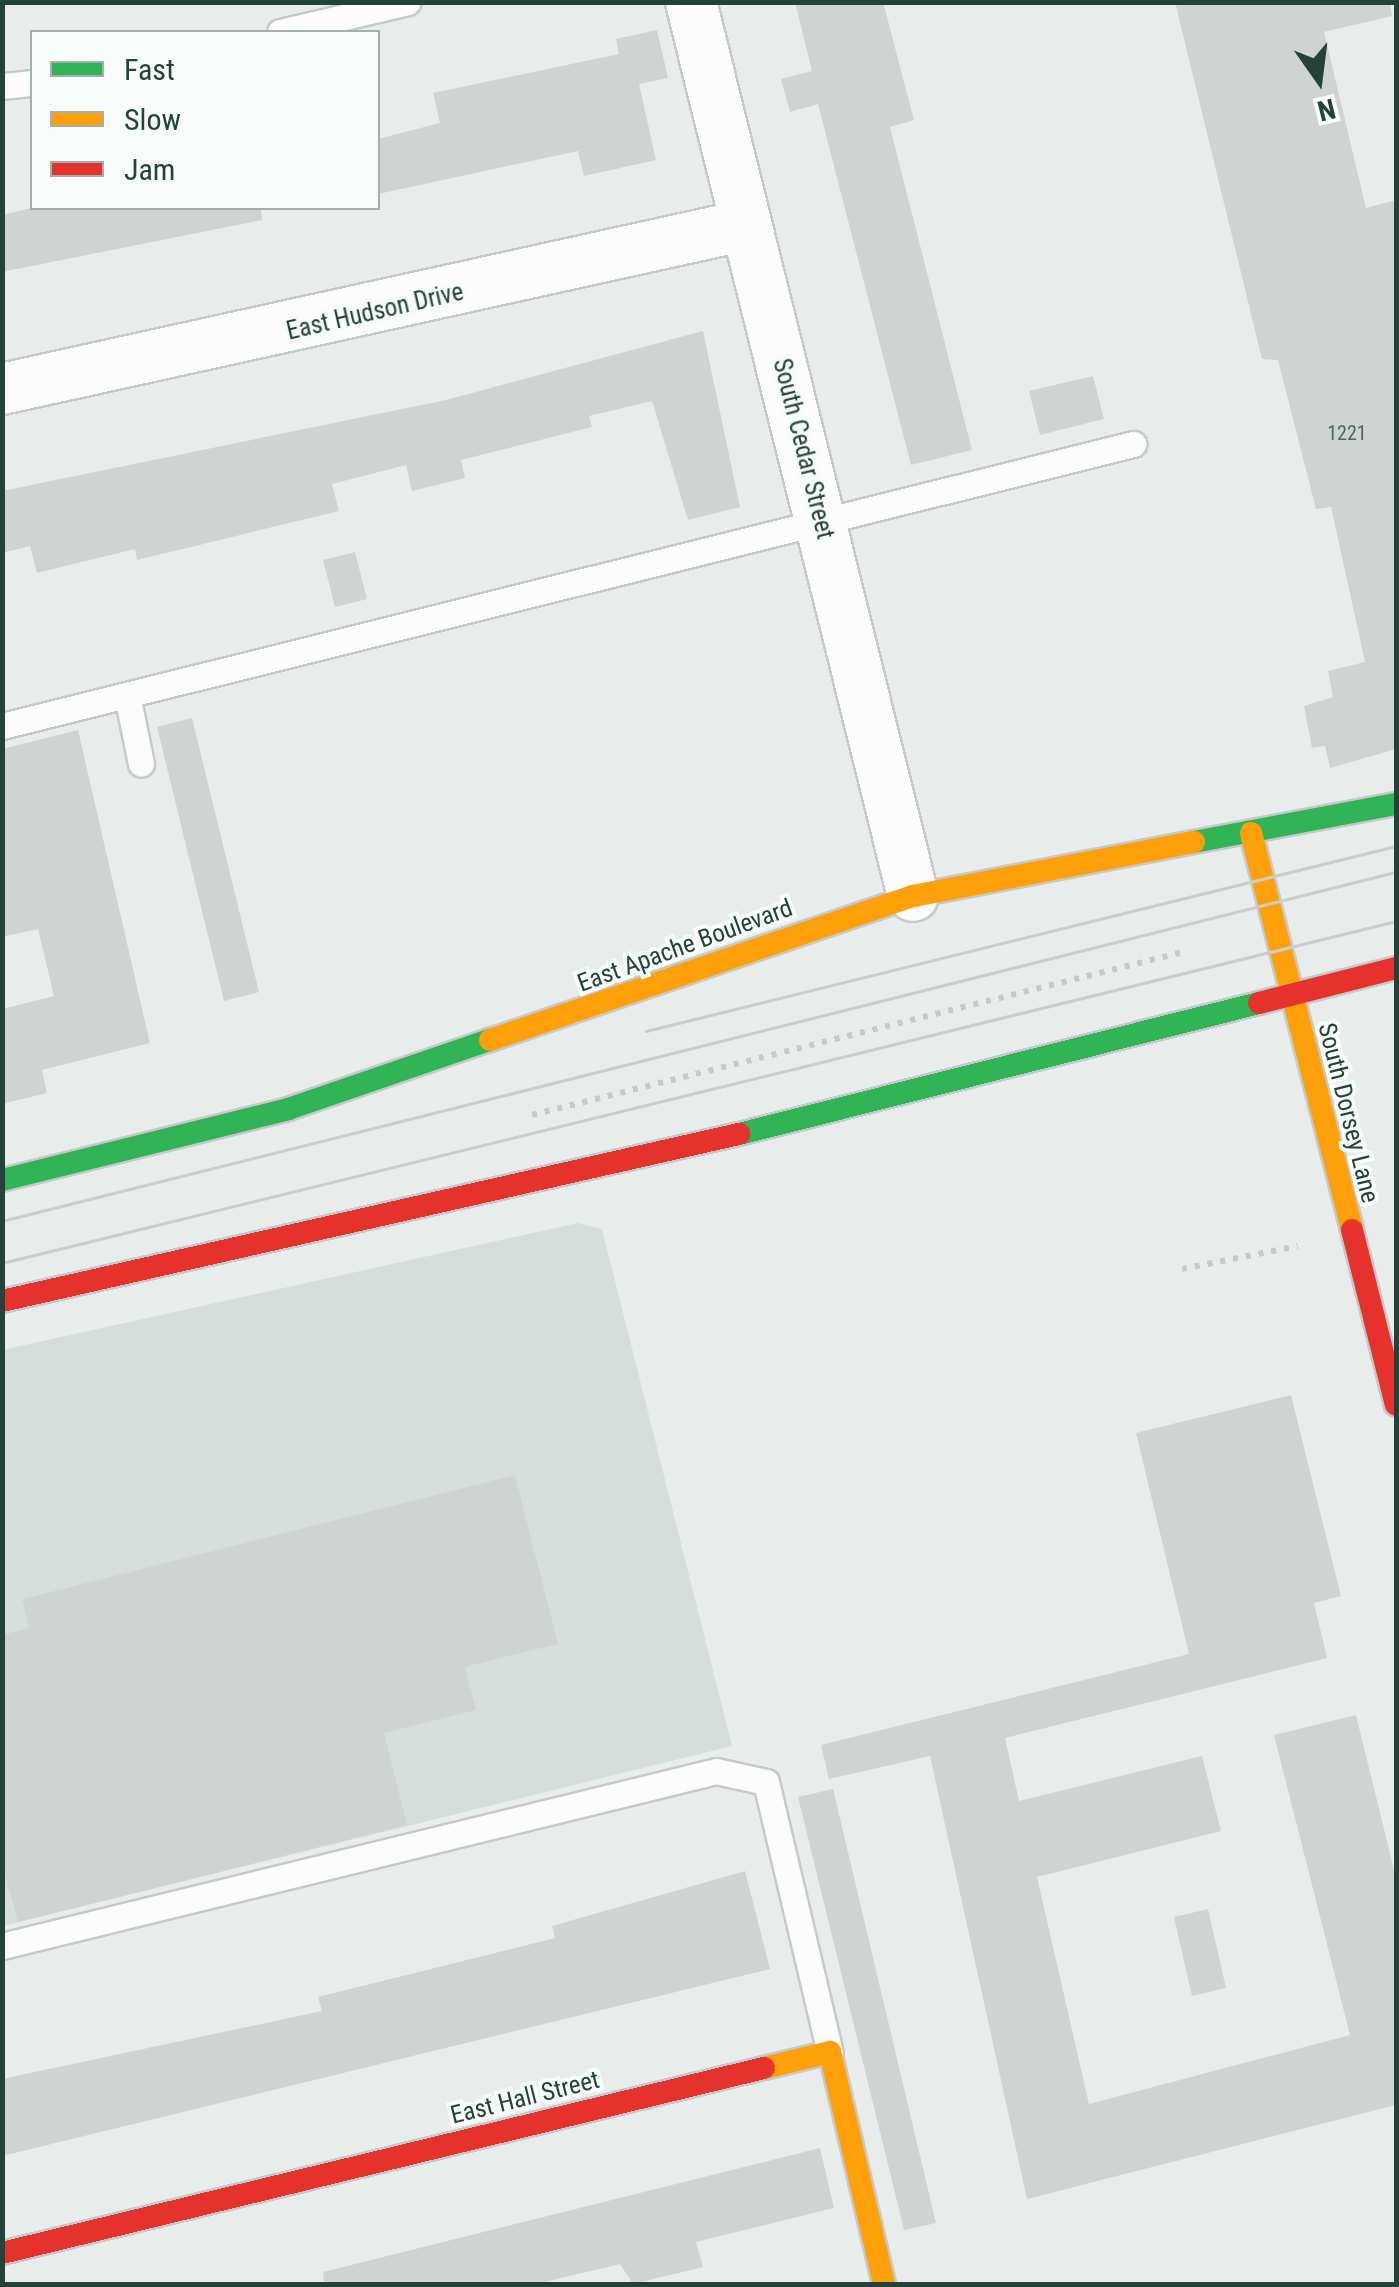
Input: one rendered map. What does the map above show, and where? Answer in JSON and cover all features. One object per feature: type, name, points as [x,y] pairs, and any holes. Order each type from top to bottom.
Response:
[{"type":"main road","name":"East Apache Boulevard","points":[[2,1180],[288,1108],[913,896],[1396,804]]},
{"type":"main road","name":"South Dorsey Lane","points":[[1251,833],[1396,1405]]},
{"type":"main road","points":[[2,1301],[1396,968]]},
{"type":"main road","points":[[830,2052],[884,2284]]},
{"type":"main road","name":"East Hall Street","points":[[2,2253],[830,2052]]},
{"type":"street","name":"South Cedar Street","points":[[691,2],[913,896]]},
{"type":"street","name":"East Hudson Drive","points":[[2,389],[746,225]]},
{"type":"lane","points":[[289,30],[408,2]]},
{"type":"lane","points":[[2,86],[30,83]]},
{"type":"lane","points":[[2,726],[1133,444]]},
{"type":"lane","points":[[127,695],[140,764]]},
{"type":"lane","points":[[2,1946],[716,1771],[766,1782],[830,2052]]},
{"type":"path","points":[[532,1115],[1184,952]]},
{"type":"path","points":[[1182,1270],[1298,1246]]},
{"type":"shaded area","points":[[578,1223],[602,1229],[732,1746],[3,1926],[2,1350]]},
{"type":"building","points":[[795,2],[883,2],[914,120],[890,127],[972,450],[911,465],[818,104],[790,112],[781,79],[812,71]]},
{"type":"building","points":[[1175,2],[1390,2],[1392,16],[1324,32],[1366,208],[1396,200],[1396,749],[1330,768],[1325,746],[1312,748],[1304,706],[1333,697],[1328,671],[1365,662],[1331,507],[1316,509],[1278,360],[1262,359]]},
{"type":"building","points":[[657,30],[668,78],[639,84],[656,160],[584,176],[578,151],[380,194],[380,138],[440,123],[433,93],[619,54],[616,39]]},
{"type":"building","points":[[30,208],[261,210],[262,220],[2,272],[2,215]]},
{"type":"building","points":[[703,331],[740,507],[688,520],[652,401],[589,416],[592,427],[461,460],[465,478],[412,491],[406,465],[332,484],[339,511],[137,560],[135,549],[37,573],[30,546],[2,553],[2,491],[446,400]]},
{"type":"building","points":[[1093,376],[1104,419],[1040,435],[1029,391]]},
{"type":"building","points":[[355,552],[367,599],[335,607],[323,560]]},
{"type":"building","points":[[192,718],[259,992],[224,1001],[157,727]]},
{"type":"building","points":[[78,730],[150,1043],[42,1070],[47,1093],[2,1104],[2,1009],[54,996],[38,929],[2,937],[2,749]]},
{"type":"building","points":[[1291,1395],[1341,1596],[1314,1603],[1327,1658],[1005,1738],[1019,1801],[1202,1756],[1221,1831],[1037,1877],[1089,2104],[1350,2035],[1274,1735],[1356,1715],[1396,1878],[1396,2105],[1027,2199],[930,1756],[829,1779],[821,1745],[1189,1654],[1136,1433]]},
{"type":"building","points":[[515,1475],[558,1644],[465,1667],[476,1710],[384,1733],[407,1825],[18,1922],[2,1863],[2,1635],[29,1628],[22,1599]]},
{"type":"building","points":[[833,1789],[936,2223],[904,2230],[798,1797]]},
{"type":"building","points":[[745,1871],[770,1969],[2,2156],[2,2079],[322,2011],[318,1997],[555,1938],[552,1926]]},
{"type":"building","points":[[1208,1909],[1226,1988],[1192,1996],[1174,1917]]},
{"type":"building","points":[[820,2148],[834,2208],[696,2242],[703,2267],[633,2284],[620,2264],[536,2284],[324,2284],[323,2272]]},
{"type":"tram line","points":[[646,1031],[1396,846]]},
{"type":"tram line","points":[[2,1221],[1396,872]]},
{"type":"tram line","points":[[2,1263],[1396,921]]},
{"type":"traffic: fast","points":[[1194,842],[1396,804]]},
{"type":"traffic: fast","points":[[739,1134],[1259,1003]]},
{"type":"traffic: fast","points":[[2,1180],[288,1109],[490,1040]]},
{"type":"traffic: slow","points":[[1251,833],[1352,1230]]},
{"type":"traffic: slow","points":[[490,1040],[913,896],[1194,842]]},
{"type":"traffic: slow","points":[[764,2068],[830,2052],[884,2284]]},
{"type":"traffic: jam","points":[[1259,1003],[1396,968]]},
{"type":"traffic: jam","points":[[2,1301],[739,1134]]},
{"type":"traffic: jam","points":[[1352,1230],[1396,1405]]},
{"type":"traffic: jam","points":[[2,2253],[764,2068]]}]
